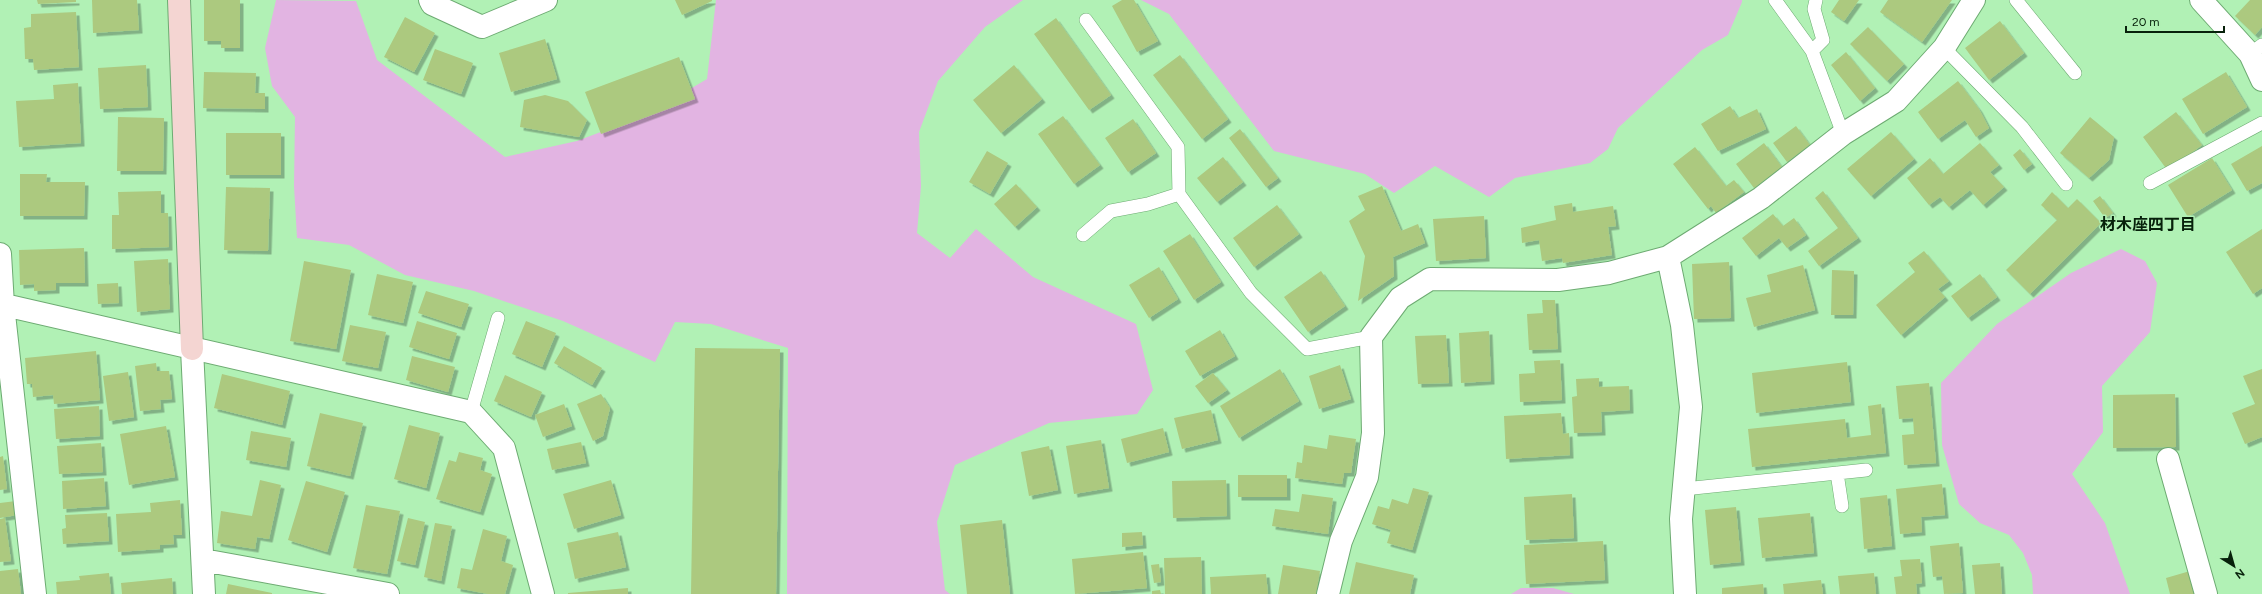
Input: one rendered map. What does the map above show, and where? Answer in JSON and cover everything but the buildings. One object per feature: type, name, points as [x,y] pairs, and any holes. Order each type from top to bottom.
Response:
[{"type":"street","points":[[180,0],[192,349],[204,594]]},
{"type":"street","points":[[430,0],[432,4],[482,26],[546,0]]},
{"type":"street","points":[[1328,594],[1341,541],[1367,477],[1373,433],[1371,337],[1400,298],[1430,279],[1558,280],[1609,273],[1668,257],[1761,198],[1843,134],[1896,101],[1944,48],[1974,0]]},
{"type":"street","points":[[2201,0],[2256,50],[2262,80]]},
{"type":"street","points":[[0,254],[1,304],[34,594]]},
{"type":"street","points":[[1668,257],[1682,325],[1691,407],[1681,519],[1685,594]]},
{"type":"street","points":[[1,304],[471,412],[504,448],[543,594]]},
{"type":"street","points":[[2168,459],[2206,594]]},
{"type":"street","points":[[203,560],[388,594]]},
{"type":"lane","points":[[1775,0],[1812,51],[1843,134]]},
{"type":"lane","points":[[1812,51],[1823,40],[1814,8],[1816,0]]},
{"type":"lane","points":[[2016,0],[2075,73]]},
{"type":"lane","points":[[1086,20],[1178,147],[1179,194],[1251,293],[1307,349],[1371,337]]},
{"type":"lane","points":[[1944,48],[2022,126],[2066,184]]},
{"type":"lane","points":[[2150,183],[2262,123]]},
{"type":"lane","points":[[1083,235],[1111,211],[1148,204],[1179,194]]},
{"type":"lane","points":[[471,412],[498,318]]},
{"type":"lane","points":[[1684,489],[1866,470]]},
{"type":"lane","points":[[1837,473],[1842,506]]},
{"type":"shaded area","points":[[276,0],[356,1],[377,60],[505,157],[577,141],[648,114],[707,79],[716,0],[1023,0],[985,27],[938,81],[919,132],[921,186],[917,233],[950,258],[976,229],[1033,277],[1136,324],[1153,390],[1137,414],[1049,423],[955,465],[937,522],[945,590],[950,594],[787,594],[788,348],[711,324],[675,322],[655,362],[563,321],[474,291],[405,275],[349,245],[297,238],[294,186],[295,117],[272,86],[265,48]]},
{"type":"shaded area","points":[[1141,0],[1742,0],[1742,2],[1728,35],[1702,50],[1618,128],[1608,149],[1590,163],[1515,178],[1489,197],[1435,166],[1394,193],[1365,174],[1274,151],[1169,14]]},
{"type":"shaded area","points":[[2121,249],[2145,261],[2157,283],[2150,332],[2102,386],[2103,432],[2072,474],[2105,523],[2130,594],[2033,594],[2032,575],[2023,553],[2009,535],[1980,523],[1959,504],[1942,445],[1941,383],[1997,324],[2071,273]]},
{"type":"shaded area","points":[[1521,588],[1553,588],[1574,594],[1511,594]]},
{"type":"district","name":"材木座四丁目","points":[[2148,224]]}]
